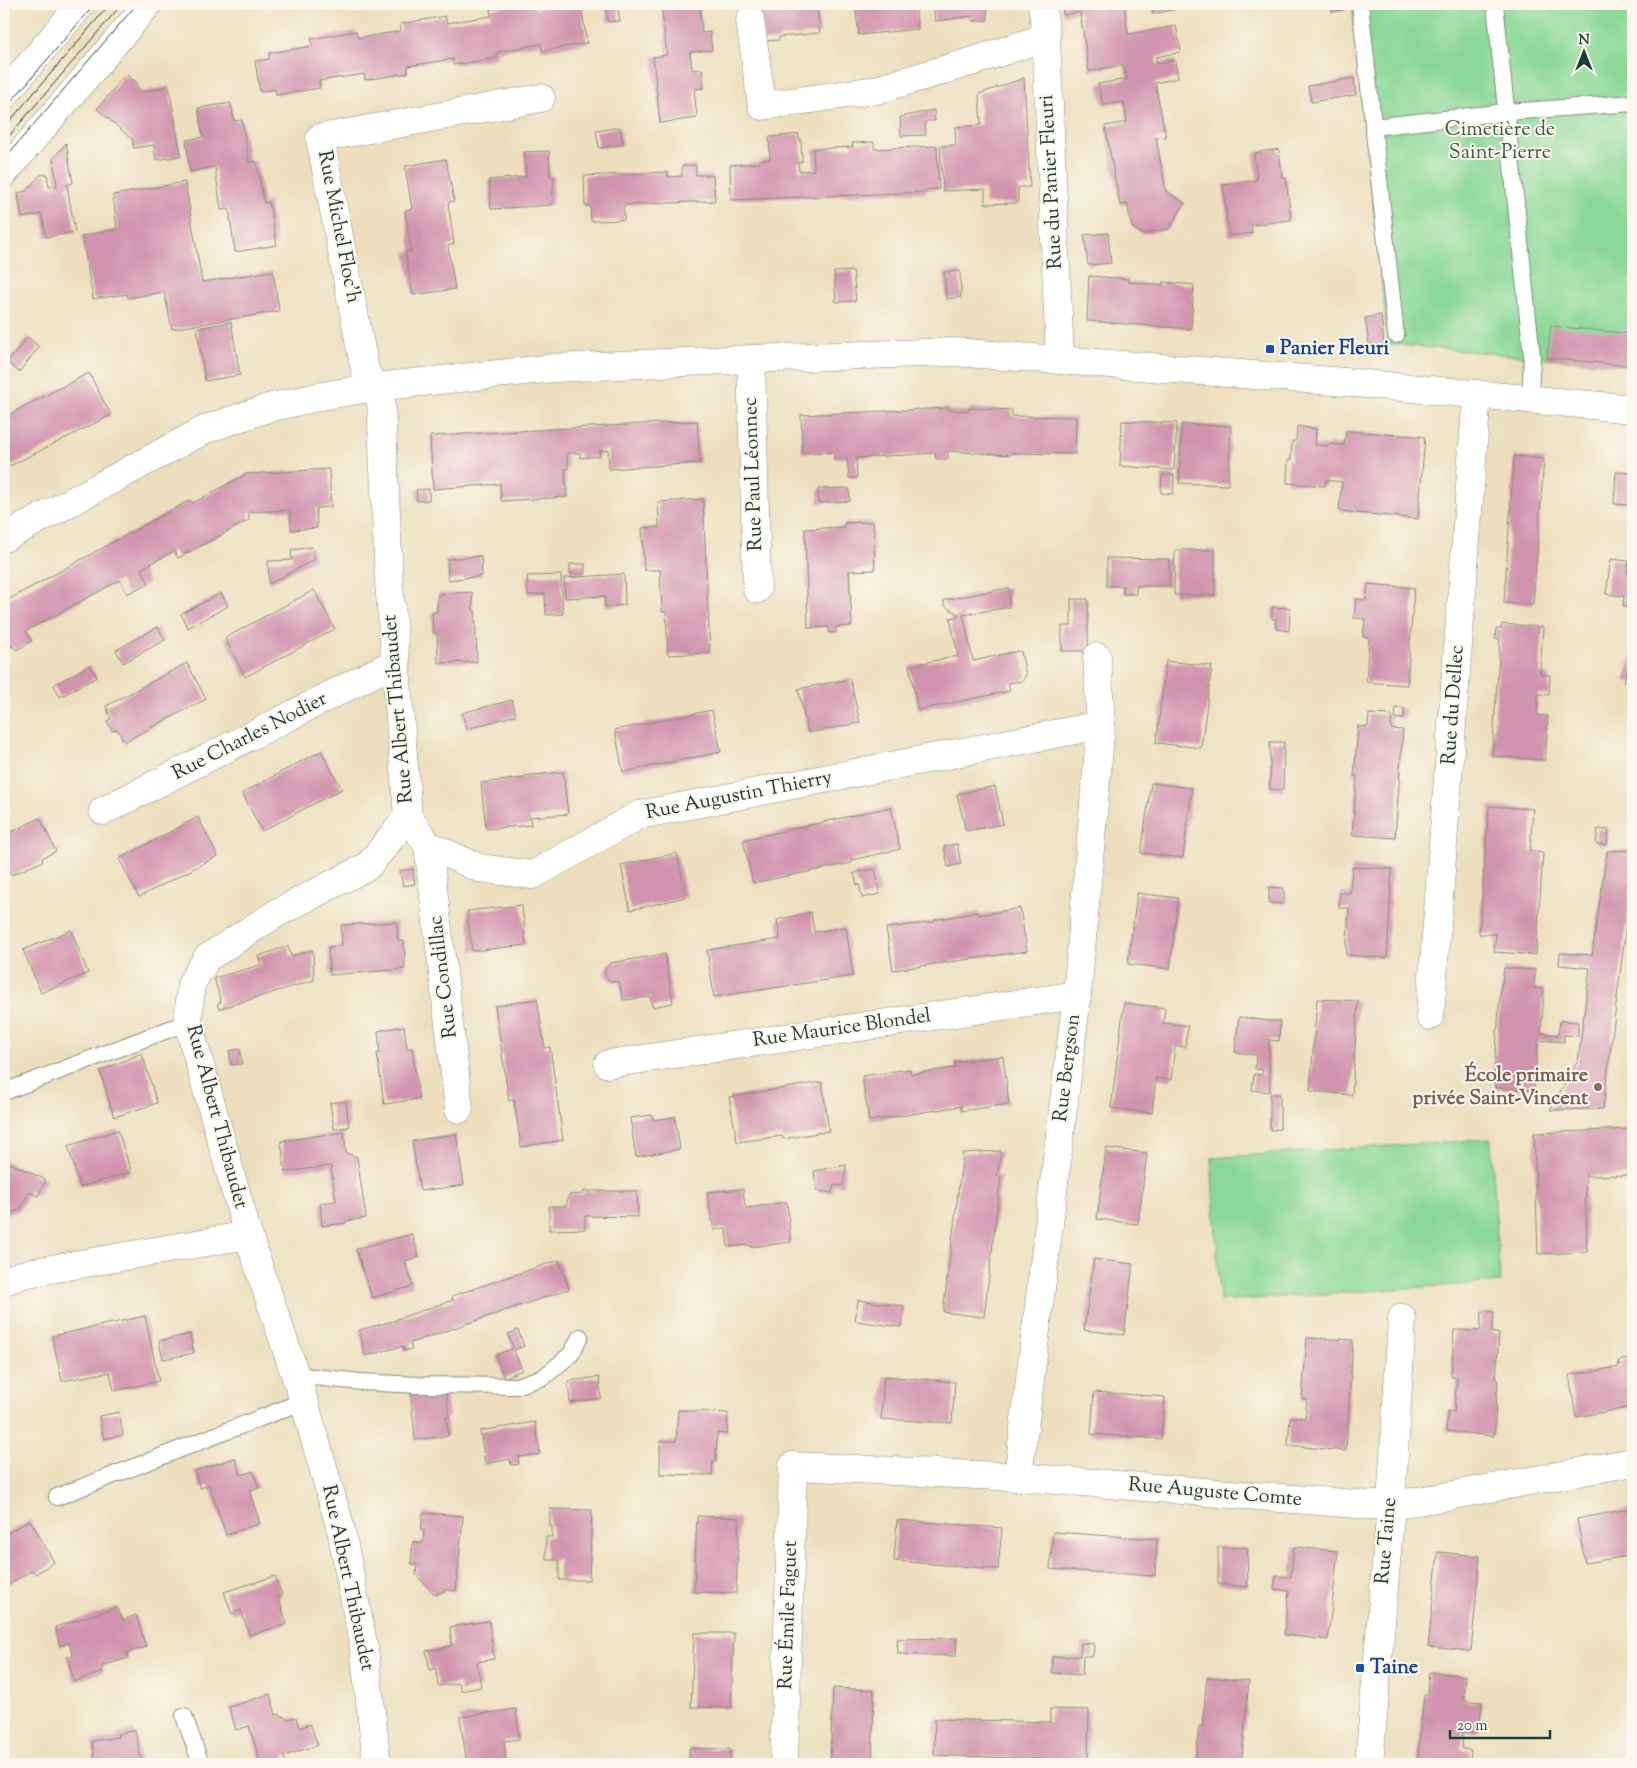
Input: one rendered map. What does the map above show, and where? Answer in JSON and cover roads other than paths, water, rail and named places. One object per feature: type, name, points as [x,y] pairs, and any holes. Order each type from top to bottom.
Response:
[{"type":"street","points":[[4,96],[81,4]]},
{"type":"street","points":[[4,173],[148,4]]},
{"type":"street","name":"Rue du Panier Fleuri","points":[[1042,4],[1046,37],[1060,360]]},
{"type":"street","points":[[750,20],[762,106],[876,90],[1046,37]]},
{"type":"street","name":"Rue Michel Floc'h","points":[[375,387],[365,370],[320,138],[541,98]]},
{"type":"street","points":[[4,538],[206,428],[268,408],[375,387],[554,368],[954,352],[1345,382],[1633,409]]},
{"type":"street","name":"Rue Paul Léonnec","points":[[751,359],[757,589]]},
{"type":"street","name":"Rue Albert Thibaudet","points":[[375,387],[381,401],[389,582],[408,817],[368,866],[277,913],[207,958],[191,984],[188,1022],[248,1235],[300,1388],[341,1530],[364,1648],[377,1764]]},
{"type":"street","name":"Rue du Dellec","points":[[1430,1016],[1477,394]]},
{"type":"street","name":"Rue Bergson","points":[[1018,1477],[1077,995],[1101,725],[1097,657]]},
{"type":"street","name":"Rue Charles Nodier","points":[[103,811],[396,662]]},
{"type":"street","name":"Rue Augustin Thierry","points":[[428,845],[479,868],[533,875],[639,815],[1101,725]]},
{"type":"street","points":[[408,817],[428,845]]},
{"type":"street","name":"Rue Condillac","points":[[428,845],[459,1109]]},
{"type":"street","name":"Rue Maurice Blondel","points":[[608,1064],[1077,995]]},
{"type":"street","points":[[4,1281],[28,1273],[248,1235]]},
{"type":"street","name":"Rue Taine","points":[[1368,1764],[1390,1505],[1402,1318]]},
{"type":"street","name":"Rue Auguste Comte","points":[[793,1466],[1018,1477],[1369,1506],[1437,1498],[1633,1462]]},
{"type":"street","name":"Rue Émile Faguet","points":[[784,1764],[793,1466]]},
{"type":"lane","points":[[1360,4],[1396,335]]},
{"type":"lane","points":[[1495,4],[1532,356],[1530,399]]},
{"type":"lane","points":[[1373,127],[1506,112],[1633,103]]},
{"type":"lane","points":[[4,1092],[188,1022]]},
{"type":"lane","points":[[57,1496],[300,1388],[361,1382],[516,1386],[544,1377],[571,1354],[580,1337]]},
{"type":"lane","points":[[184,1716],[201,1764]]},
{"type":"tram line","points":[[4,110],[95,4]]},
{"type":"tram line","points":[[4,128],[110,4]]},
{"type":"tram line","points":[[4,142],[122,4]]},
{"type":"tram line","points":[[4,159],[137,4]]},
{"type":"place","name":"Panier Fleuri","points":[[1270,349]]},
{"type":"place","name":"École primaire privée Saint-Vincent","points":[[1598,1087]]},
{"type":"place","name":"Taine","points":[[1360,1668]]},
{"type":"park label","name":"Cimetière de Saint-Pierre","points":[[1500,142]]}]
